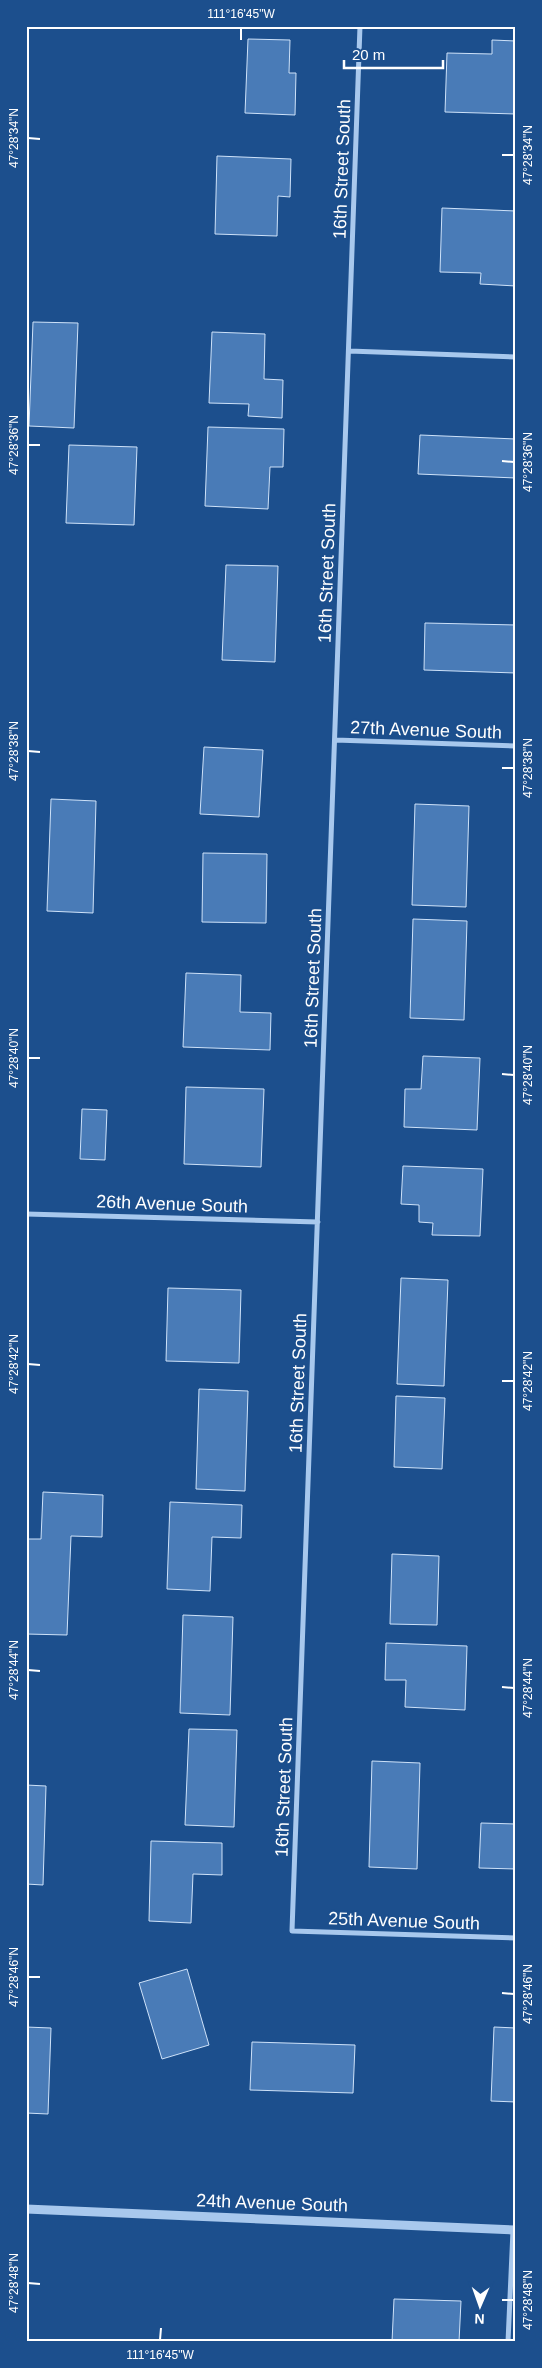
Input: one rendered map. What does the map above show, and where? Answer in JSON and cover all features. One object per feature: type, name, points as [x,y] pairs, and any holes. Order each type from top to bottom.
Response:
[{"type":"street","name":"16th Street South","points":[[292,1931],[360,26]]},
{"type":"street","points":[[349,351],[516,357]]},
{"type":"street","name":"27th Avenue South","points":[[335,740],[516,746]]},
{"type":"street","name":"26th Avenue South","points":[[26,1214],[318,1222]]},
{"type":"street","name":"25th Avenue South","points":[[292,1931],[516,1938]]},
{"type":"street","name":"24th Avenue South","points":[[26,2209],[514,2230]]},
{"type":"street","points":[[508,2342],[514,2230]]},
{"type":"building","points":[[248,39],[290,40],[289,73],[296,73],[295,115],[245,113]]},
{"type":"building","points":[[492,40],[516,41],[516,114],[445,112],[447,53],[492,54]]},
{"type":"building","points":[[217,156],[291,159],[290,197],[278,196],[277,236],[215,234]]},
{"type":"building","points":[[442,208],[516,211],[516,286],[480,284],[481,273],[440,272]]},
{"type":"building","points":[[33,322],[78,323],[74,428],[29,426]]},
{"type":"building","points":[[212,332],[265,334],[264,379],[283,380],[282,418],[248,416],[249,404],[209,403]]},
{"type":"building","points":[[208,427],[284,429],[283,467],[270,467],[268,509],[205,506]]},
{"type":"building","points":[[420,435],[516,439],[516,478],[418,474]]},
{"type":"building","points":[[69,445],[137,447],[134,525],[66,523]]},
{"type":"building","points":[[226,565],[278,566],[275,662],[222,660]]},
{"type":"building","points":[[425,623],[516,625],[516,673],[424,670]]},
{"type":"building","points":[[204,747],[263,750],[259,817],[200,814]]},
{"type":"building","points":[[51,799],[96,801],[93,913],[47,911]]},
{"type":"building","points":[[415,804],[469,806],[466,907],[412,905]]},
{"type":"building","points":[[203,853],[267,854],[266,923],[202,922]]},
{"type":"building","points":[[413,919],[467,921],[464,1020],[410,1018]]},
{"type":"building","points":[[186,973],[241,975],[240,1012],[271,1013],[270,1050],[183,1047]]},
{"type":"building","points":[[423,1056],[480,1058],[477,1130],[404,1127],[405,1089],[421,1089]]},
{"type":"building","points":[[186,1087],[264,1089],[261,1167],[184,1164]]},
{"type":"building","points":[[82,1109],[107,1110],[105,1160],[80,1159]]},
{"type":"building","points":[[403,1166],[483,1169],[480,1236],[432,1235],[433,1223],[419,1222],[419,1205],[401,1204]]},
{"type":"building","points":[[401,1278],[448,1280],[444,1386],[397,1384]]},
{"type":"building","points":[[168,1288],[241,1290],[239,1363],[166,1361]]},
{"type":"building","points":[[199,1389],[248,1391],[245,1491],[196,1489]]},
{"type":"building","points":[[396,1396],[445,1398],[442,1469],[394,1467]]},
{"type":"building","points":[[43,1492],[103,1495],[102,1537],[71,1536],[67,1635],[26,1634],[26,1539],[41,1539]]},
{"type":"building","points":[[170,1502],[242,1505],[241,1538],[212,1537],[210,1591],[167,1589]]},
{"type":"building","points":[[392,1554],[439,1556],[437,1625],[390,1624]]},
{"type":"building","points":[[183,1615],[233,1617],[230,1715],[180,1713]]},
{"type":"building","points":[[386,1643],[467,1646],[465,1710],[405,1707],[406,1680],[385,1680]]},
{"type":"building","points":[[189,1729],[237,1730],[234,1827],[185,1825]]},
{"type":"building","points":[[372,1761],[420,1763],[417,1869],[369,1867]]},
{"type":"building","points":[[26,1785],[46,1786],[43,1885],[26,1884]]},
{"type":"building","points":[[481,1823],[516,1824],[516,1869],[479,1868]]},
{"type":"building","points":[[151,1841],[222,1843],[222,1875],[193,1874],[191,1923],[149,1921]]},
{"type":"building","points":[[187,1969],[209,2045],[162,2059],[139,1983]]},
{"type":"building","points":[[26,2027],[51,2028],[48,2114],[26,2113]]},
{"type":"building","points":[[494,2027],[516,2028],[516,2102],[491,2101]]},
{"type":"building","points":[[252,2042],[355,2045],[353,2093],[250,2090]]},
{"type":"building","points":[[394,2299],[461,2301],[459,2342],[392,2342]]}]
